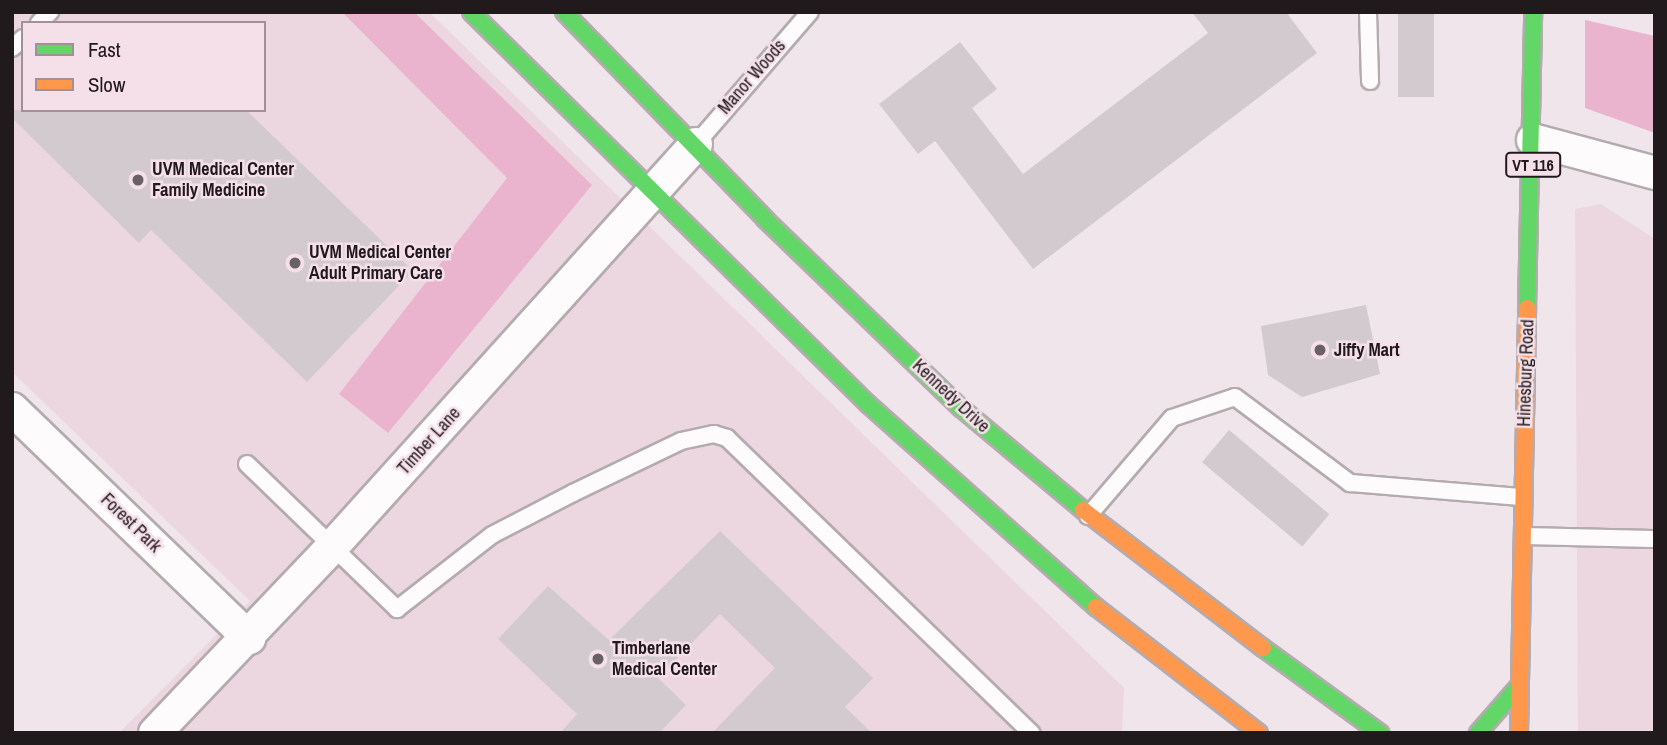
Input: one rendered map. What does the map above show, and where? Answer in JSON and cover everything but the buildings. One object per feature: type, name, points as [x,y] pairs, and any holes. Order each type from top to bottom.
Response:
[{"type":"main road","points":[[471,12],[654,190],[722,264],[889,423],[1107,617],[1259,733]]},
{"type":"main road","name":"Kennedy Drive","points":[[564,12],[696,144],[765,219],[961,408],[1088,516],[1242,637],[1380,733]]},
{"type":"main road","name":"Hinesburg Road","points":[[1519,733],[1520,536],[1533,140],[1533,12]]},
{"type":"main road","points":[[1478,733],[1519,686]]},
{"type":"street","points":[[1533,140],[1655,173]]},
{"type":"street","name":"Timber Lane","points":[[155,733],[249,638],[696,144]]},
{"type":"street","name":"Forest Park","points":[[12,409],[249,638]]},
{"type":"lane","name":"Manor Woods","points":[[696,144],[810,12]]},
{"type":"lane","points":[[1368,12],[1370,81]]},
{"type":"lane","points":[[1088,516],[1172,418],[1235,397],[1350,483],[1521,497]]},
{"type":"lane","points":[[247,464],[397,609],[492,536],[681,440],[714,435],[740,449],[1031,733]]},
{"type":"lane","points":[[1520,536],[1655,539]]},
{"type":"shaded area","points":[[12,12],[429,12],[1124,688],[1122,733],[119,733],[250,601],[12,372]]},
{"type":"shaded area","points":[[342,12],[414,12],[592,185],[388,433],[339,394],[507,178]]},
{"type":"shaded area","points":[[1585,20],[1655,36],[1655,133],[1585,108]]},
{"type":"shaded area","points":[[1601,204],[1655,239],[1655,733],[1578,733],[1575,209]]},
{"type":"traffic: fast","points":[[471,12],[868,404],[1096,607]]},
{"type":"traffic: fast","points":[[564,12],[765,219],[961,408],[1083,510]]},
{"type":"traffic: fast","points":[[1527,308],[1533,12]]},
{"type":"traffic: fast","points":[[1263,648],[1380,733]]},
{"type":"traffic: fast","points":[[1478,733],[1519,686]]},
{"type":"traffic: slow","points":[[1519,733],[1527,308]]},
{"type":"traffic: slow","points":[[1083,510],[1263,648]]},
{"type":"traffic: slow","points":[[1096,607],[1259,733]]},
{"type":"place","name":"UVM Medical Center Family Medicine","points":[[138,180]]},
{"type":"place","name":"UVM Medical Center Adult Primary Care","points":[[295,263]]},
{"type":"place","name":"Jiffy Mart","points":[[1320,350]]},
{"type":"place","name":"Timberlane Medical Center","points":[[598,659]]}]
